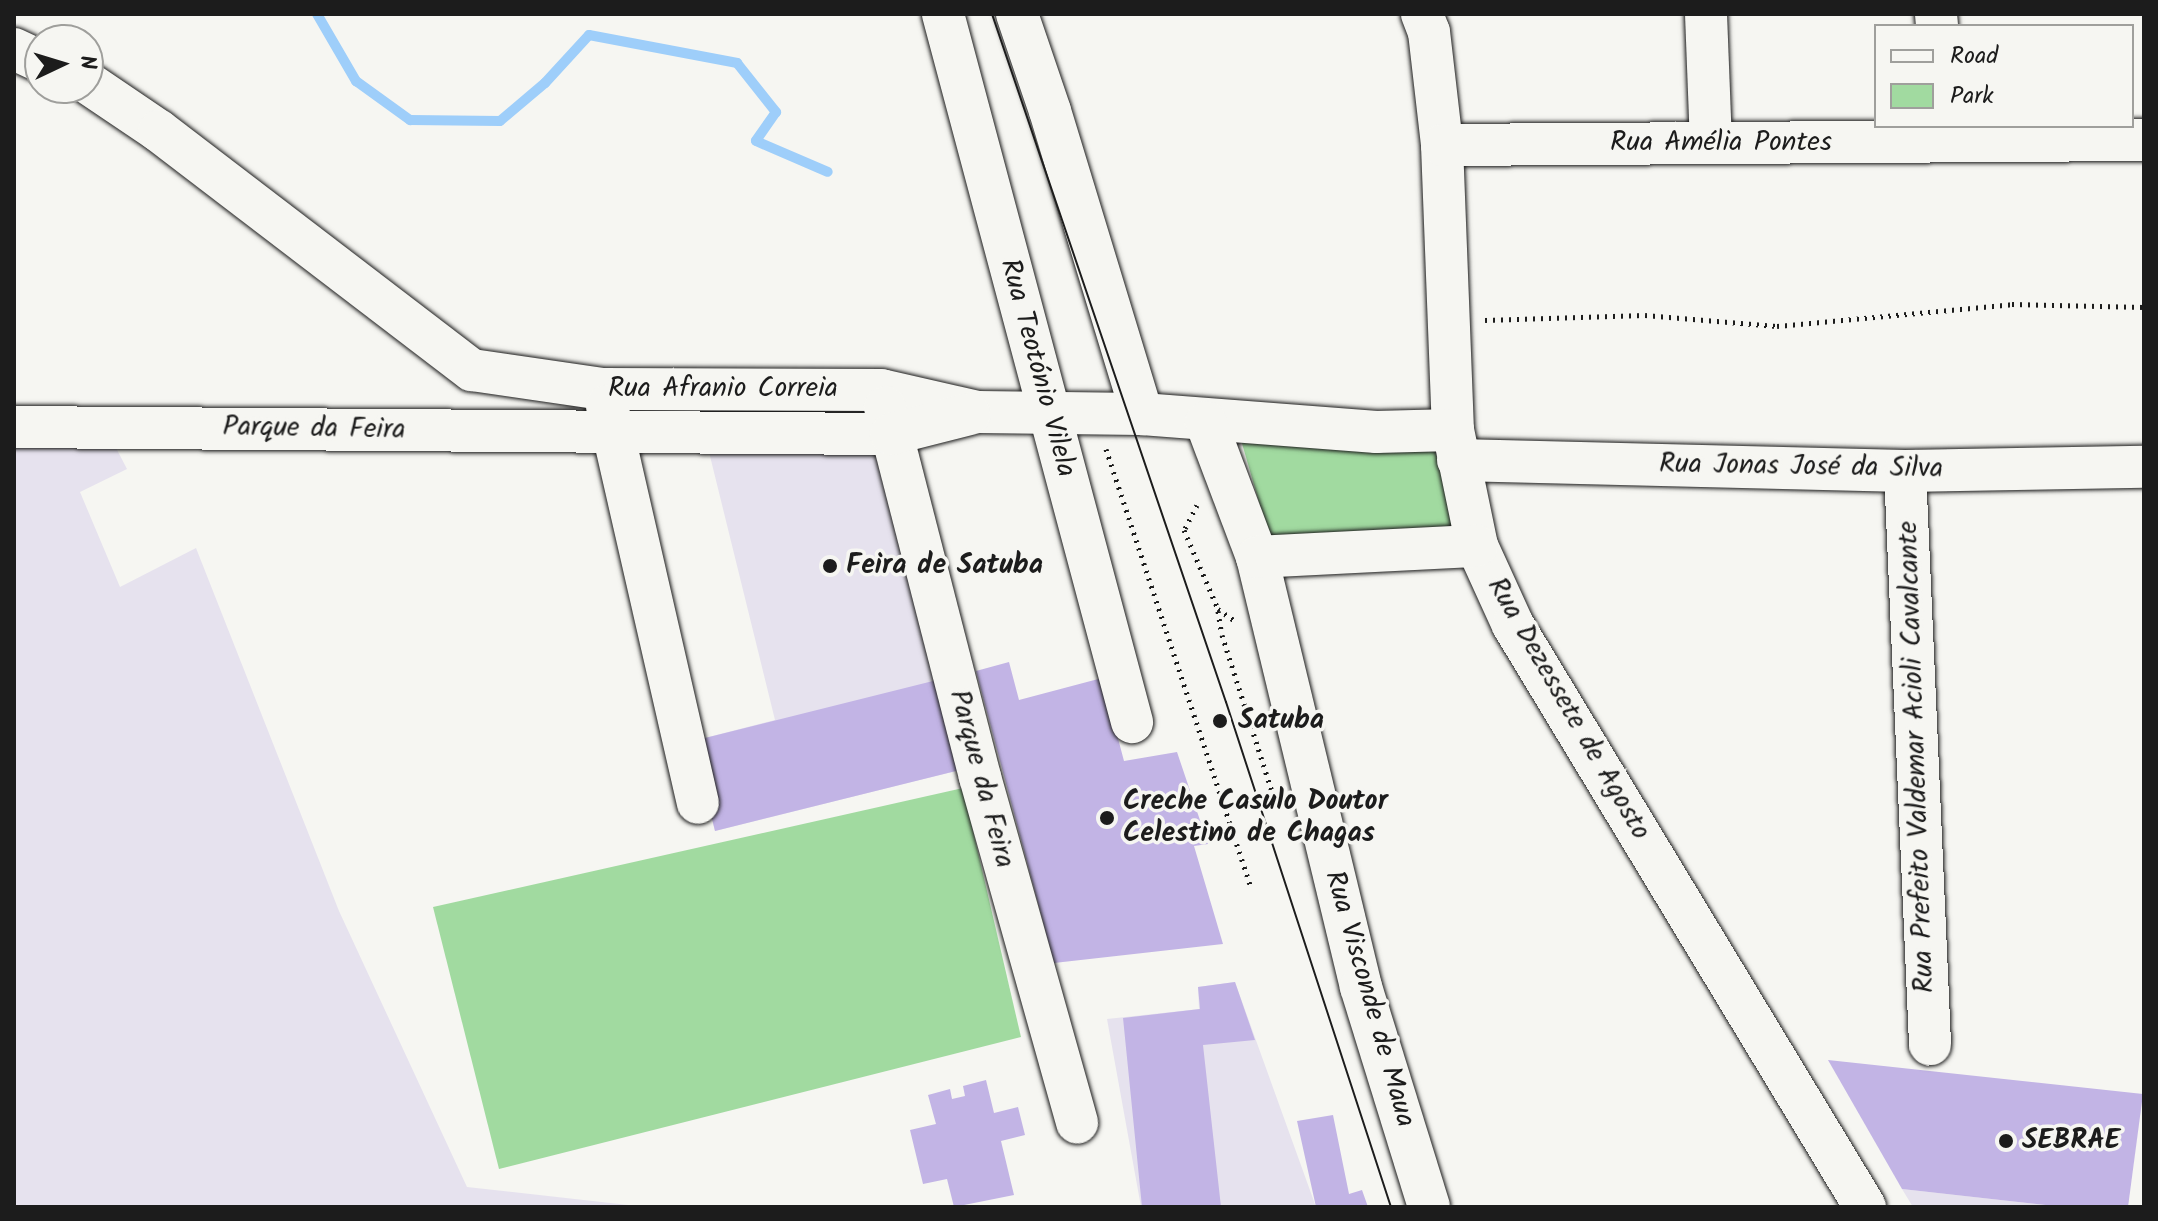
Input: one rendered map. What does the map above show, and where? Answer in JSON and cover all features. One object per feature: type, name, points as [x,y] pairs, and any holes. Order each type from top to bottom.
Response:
[{"type":"street","name":"Rua Teotónio Vilela","points":[[943,14],[1132,722]]},
{"type":"street","points":[[1017,14],[1050,111],[1142,414]]},
{"type":"street","name":"Rua Dezessete de Agosto","points":[[1422,14],[1429,32],[1442,145],[1455,445],[1477,546],[1513,625],[1865,1207]]},
{"type":"street","points":[[1706,14],[1711,142]]},
{"type":"street","name":"Rua Afranio Correia","points":[[104,94],[159,131],[472,370],[603,389],[881,390],[978,412],[1142,414],[1206,422],[1376,432],[1455,445]]},
{"type":"street","name":"Rua Amélia Pontes","points":[[1442,145],[1949,135],[2144,140]]},
{"type":"street","points":[[464,430],[472,370]]},
{"type":"street","points":[[603,389],[698,803]]},
{"type":"street","name":"Parque da Feira","points":[[881,390],[980,777],[1077,1123]]},
{"type":"street","name":"Parque da Feira","points":[[14,427],[891,434],[978,412]]},
{"type":"street","name":"Rua Visconde de Maua","points":[[1206,422],[1257,557],[1361,987],[1429,1207]]},
{"type":"street","name":"Rua Jonas José da Silva","points":[[1455,445],[1905,471],[2144,467]]},
{"type":"street","name":"Rua Prefeito Valdemar Acioli Cavalcante","points":[[1905,471],[1930,1044]]},
{"type":"street","points":[[1257,557],[1477,546]]},
{"type":"path","points":[[1448,322],[1645,315],[1777,326],[2012,304],[2144,307]]},
{"type":"path","points":[[1108,455],[1250,885]]},
{"type":"path","points":[[1218,609],[1229,656]]},
{"type":"shaded area","points":[[14,444],[114,444],[127,469],[80,492],[120,587],[196,548],[339,911],[467,1187],[646,1207],[14,1207]]},
{"type":"shaded area","name":"Feira de Satuba","points":[[709,452],[894,455],[972,767],[715,831],[693,741],[775,720]]},
{"type":"shaded area","points":[[1235,982],[1316,1207],[1141,1207],[1107,1019],[1199,1009],[1198,987]]},
{"type":"shaded area","points":[[1902,1189],[2064,1207],[1913,1207]]},
{"type":"green space","points":[[1241,440],[1434,448],[1458,532],[1270,540]]},
{"type":"green space","points":[[963,788],[1021,1037],[499,1169],[433,907]]},
{"type":"building","points":[[1009,662],[1019,700],[1102,678],[1124,761],[1177,752],[1208,844],[1194,846],[1223,944],[1054,963],[976,671]]},
{"type":"building","points":[[949,677],[972,767],[715,831],[693,741]]},
{"type":"building","points":[[1235,982],[1255,1040],[1203,1045],[1221,1207],[1142,1207],[1123,1018],[1200,1009],[1198,987]]},
{"type":"building","name":"SEBRAE","points":[[1828,1060],[2143,1094],[2128,1207],[2064,1207],[1902,1189]]},
{"type":"building","points":[[986,1080],[994,1113],[1018,1107],[1025,1135],[1001,1141],[1014,1195],[954,1207],[947,1179],[923,1184],[910,1130],[936,1124],[928,1095],[950,1089],[952,1099],[965,1096],[963,1086]]},
{"type":"building","points":[[1333,1115],[1349,1194],[1362,1190],[1368,1207],[1316,1207],[1297,1121]]},
{"type":"waterway","points":[[317,14],[356,81],[410,120],[500,121],[545,83],[589,35],[737,63],[776,112],[756,141],[828,172]]},
{"type":"tram line","points":[[992,14],[1226,702],[1391,1207]]},
{"type":"place","name":"Feira de Satuba","points":[[830,566]]},
{"type":"place","name":"Satuba","points":[[1220,721]]},
{"type":"place","name":"Creche Casulo Doutor Celestino de Chagas","points":[[1107,818]]},
{"type":"place","name":"SEBRAE","points":[[2006,1141]]}]
